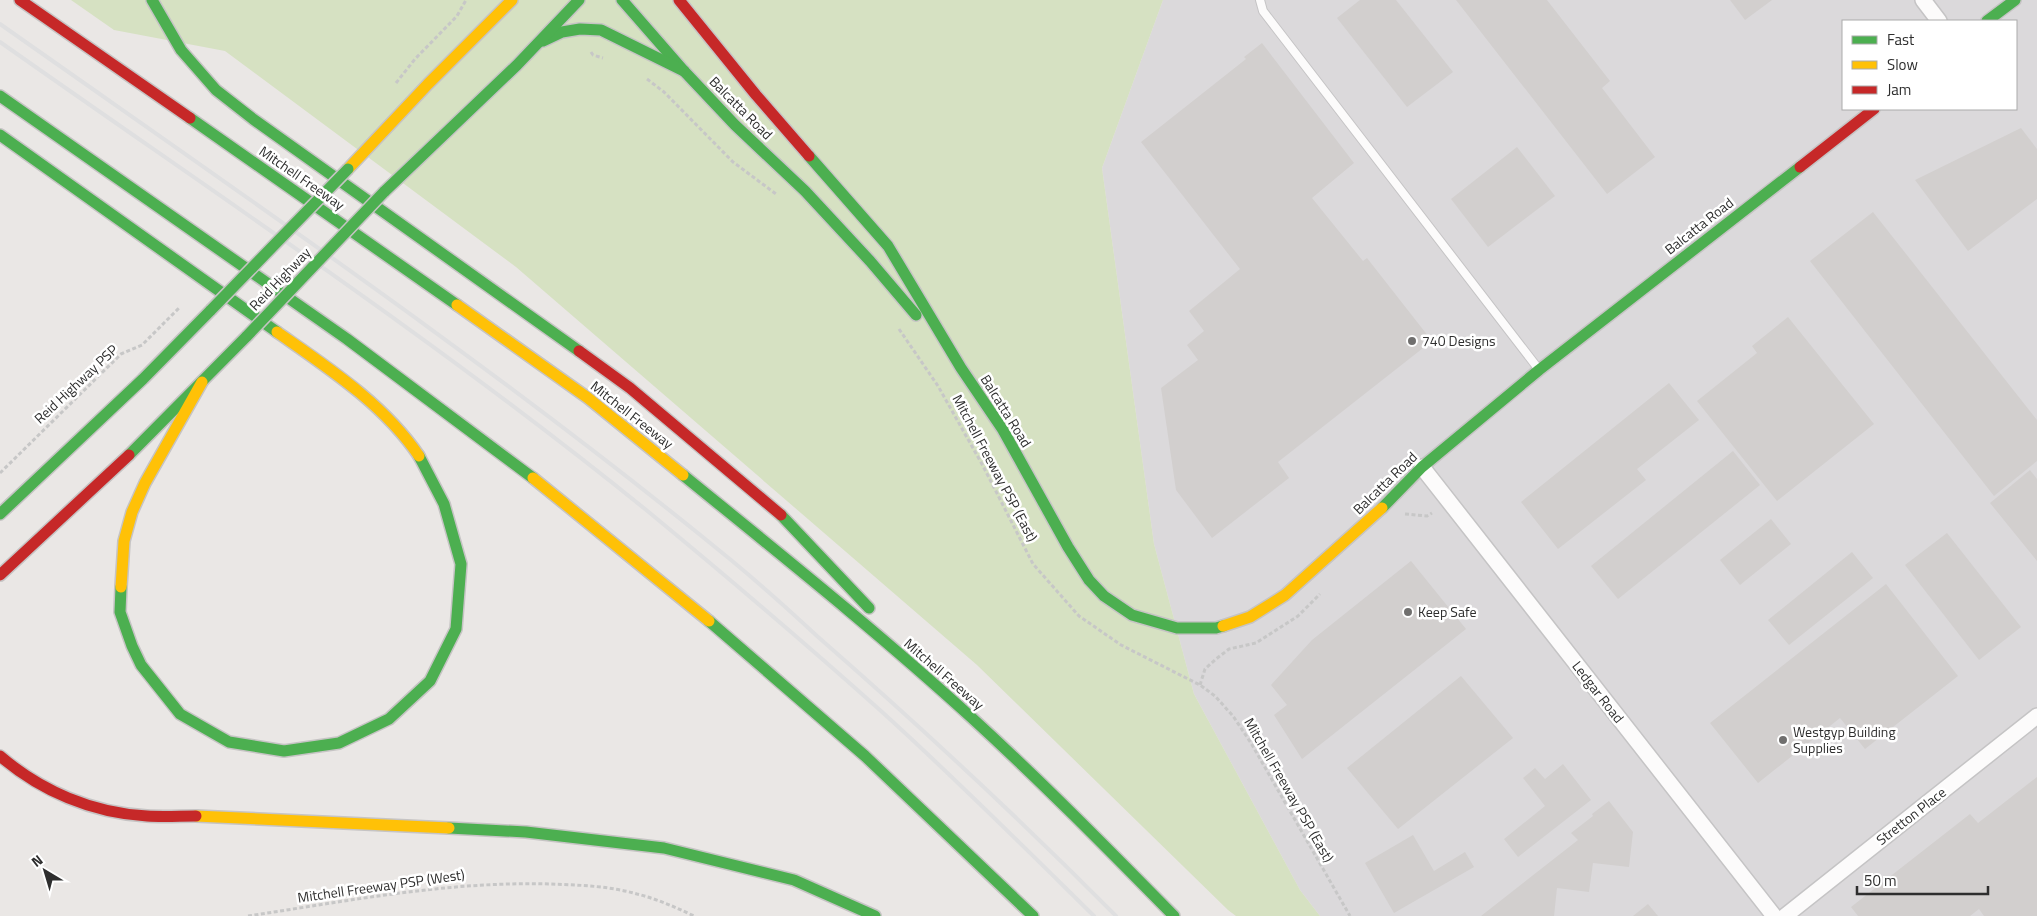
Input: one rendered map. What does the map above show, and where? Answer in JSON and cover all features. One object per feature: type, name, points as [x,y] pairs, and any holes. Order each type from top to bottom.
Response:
[{"type":"main road","name":"Mitchell Freeway","points":[[20,0],[588,398],[832,596],[971,717],[1073,813],[1174,916]]},
{"type":"main road","points":[[152,0],[181,50],[216,90],[253,119],[630,388],[784,517],[877,617]]},
{"type":"main road","name":"Reid Highway","points":[[0,514],[143,379],[348,169],[467,43],[512,0]]},
{"type":"main road","name":"Reid Highway","points":[[0,575],[107,476],[202,382],[384,192],[579,0]]},
{"type":"main road","name":"Balcatta Road","points":[[622,0],[684,71],[870,261],[961,368]]},
{"type":"main road","name":"Balcatta Road","points":[[679,0],[756,95],[888,246],[961,368],[1003,430],[1068,547],[1089,580],[1104,596],[1132,615],[1176,628],[1216,628],[1250,617],[1285,595],[1383,507],[1422,467],[1539,370],[1873,110]]},
{"type":"main road","points":[[1988,20],[2015,0]]},
{"type":"main road","points":[[467,43],[489,7]]},
{"type":"main road","points":[[535,45],[562,32],[580,28],[601,30],[684,71]]},
{"type":"main road","points":[[0,96],[424,395],[549,490],[761,664],[864,755],[1033,916]]},
{"type":"main road","points":[[0,135],[304,352],[375,406],[414,449],[448,514],[462,565],[459,615],[452,642],[433,676],[415,699],[394,716],[355,739],[333,746],[283,751],[251,748],[228,742],[185,718],[168,703],[148,678],[137,657],[120,612],[121,563],[127,527],[140,493],[202,382]]},
{"type":"main road","points":[[891,631],[971,717]]},
{"type":"main road","points":[[0,756],[24,775],[56,793],[85,805],[134,814],[526,832],[664,848],[794,880],[875,916]]},
{"type":"street","points":[[1923,0],[1938,20]]},
{"type":"street","name":"Ledgar Road","points":[[1422,467],[1774,916]]},
{"type":"street","name":"Stretton Place","points":[[1785,916],[2037,716]]},
{"type":"lane","points":[[1260,0],[1263,11],[1539,370]]},
{"type":"path","points":[[591,51],[593,55],[606,58]]},
{"type":"path","points":[[642,76],[664,92],[733,162],[779,196]]},
{"type":"path","name":"Reid Highway PSP","points":[[0,473],[121,354],[142,345],[184,303]]},
{"type":"path","name":"Mitchell Freeway PSP (East)","points":[[894,322],[938,386],[983,466],[1033,564],[1079,616],[1136,653],[1200,685],[1215,696],[1233,716],[1247,736],[1350,916]]},
{"type":"path","points":[[1200,685],[1205,669],[1229,649]]},
{"type":"path","name":"Mitchell Freeway PSP (West)","points":[[248,916],[427,889],[519,883],[614,889],[637,893],[661,901],[694,916]]},
{"type":"shaded area","points":[[1163,0],[2037,0],[2037,916],[1320,916],[1300,890],[1194,694],[1154,544],[1102,168]]},
{"type":"green space","points":[[71,0],[1163,0],[1102,168],[1154,544],[1194,694],[1300,890],[1320,916],[1236,916],[1228,910],[977,665],[516,267],[225,51],[114,30]]},
{"type":"building","points":[[1360,0],[1396,0],[1453,72],[1407,107],[1337,18]]},
{"type":"building","points":[[1456,0],[1547,0],[1610,81],[1602,88],[1655,157],[1607,194]]},
{"type":"building","points":[[1730,0],[1772,0],[1745,20]]},
{"type":"building","points":[[1262,43],[1354,163],[1312,198],[1363,261],[1367,258],[1432,341],[1278,462],[1289,478],[1212,538],[1176,490],[1161,388],[1198,360],[1187,345],[1204,331],[1189,311],[1240,269],[1141,142],[1246,59],[1244,57]]},
{"type":"building","points":[[2021,128],[2037,149],[2037,199],[1968,251],[1915,180]]},
{"type":"building","points":[[1517,147],[1555,196],[1488,247],[1451,199]]},
{"type":"building","points":[[1873,212],[2037,420],[2037,461],[1994,496],[1810,261]]},
{"type":"building","points":[[1788,317],[1874,424],[1777,501],[1697,401],[1757,353],[1752,346]]},
{"type":"building","points":[[1669,383],[1699,420],[1637,469],[1646,480],[1558,549],[1521,502]]},
{"type":"building","points":[[1733,451],[1760,485],[1618,599],[1591,566]]},
{"type":"building","points":[[2030,470],[2037,479],[2037,561],[1990,503]]},
{"type":"building","points":[[1771,519],[1791,544],[1740,585],[1720,560]]},
{"type":"building","points":[[1947,533],[2021,627],[1979,660],[1905,565]]},
{"type":"building","points":[[1852,552],[1873,578],[1789,645],[1768,620]]},
{"type":"building","points":[[1411,561],[1466,629],[1302,759],[1274,715],[1287,705],[1271,685],[1312,640]]},
{"type":"building","points":[[1886,584],[1958,676],[1865,749],[1840,718],[1758,783],[1710,723]]},
{"type":"building","points":[[1461,676],[1513,738],[1398,829],[1347,768]]},
{"type":"building","points":[[1563,764],[1591,800],[1518,857],[1504,839],[1545,806],[1523,778],[1535,768],[1545,779]]},
{"type":"building","points":[[2037,777],[2037,916],[1984,916],[1979,909],[1970,916],[1858,916],[1851,907],[1970,814],[1978,823]]},
{"type":"building","points":[[1609,801],[1633,832],[1629,867],[1593,863],[1589,892],[1557,888],[1554,916],[1481,916],[1578,840],[1571,833]]},
{"type":"building","points":[[1413,835],[1434,871],[1465,852],[1474,867],[1394,913],[1365,863]]},
{"type":"building","points":[[1648,904],[1658,916],[1633,916]]},
{"type":"railway","points":[[0,24],[370,285],[643,489],[753,578],[894,704],[969,773],[1116,916]]},
{"type":"railway","points":[[0,42],[408,328],[567,447],[645,509],[881,711],[1094,916]]},
{"type":"traffic: fast","points":[[152,0],[181,50],[216,90],[253,119],[579,351]]},
{"type":"traffic: fast","points":[[384,192],[517,65],[579,0]]},
{"type":"traffic: fast","points":[[622,0],[684,71],[735,125],[805,191],[870,261],[916,315]]},
{"type":"traffic: fast","points":[[1988,20],[2015,0]]},
{"type":"traffic: fast","points":[[543,41],[562,32],[580,29],[601,30],[684,71]]},
{"type":"traffic: fast","points":[[0,96],[347,339],[533,478]]},
{"type":"traffic: fast","points":[[190,118],[457,305]]},
{"type":"traffic: fast","points":[[0,135],[277,332]]},
{"type":"traffic: fast","points":[[809,156],[888,246],[961,368],[1003,430],[1068,547],[1089,580],[1104,596],[1132,615],[1177,628],[1216,628],[1223,626]]},
{"type":"traffic: fast","points":[[1382,508],[1422,467],[1539,370],[1800,167]]},
{"type":"traffic: fast","points":[[211,310],[348,169]]},
{"type":"traffic: fast","points":[[247,336],[384,192]]},
{"type":"traffic: fast","points":[[0,514],[143,379],[211,310]]},
{"type":"traffic: fast","points":[[129,455],[247,336]]},
{"type":"traffic: fast","points":[[121,587],[120,612],[132,646],[141,665],[180,714],[229,742],[284,751],[339,743],[389,719],[430,681],[456,629],[461,564],[444,504],[419,456]]},
{"type":"traffic: fast","points":[[683,475],[829,594],[937,686],[1049,791],[1174,916]]},
{"type":"traffic: fast","points":[[781,515],[869,608]]},
{"type":"traffic: fast","points":[[709,621],[865,756],[1033,916]]},
{"type":"traffic: fast","points":[[449,828],[526,832],[664,848],[794,880],[875,916]]},
{"type":"traffic: slow","points":[[348,169],[428,84],[512,0]]},
{"type":"traffic: slow","points":[[457,305],[588,398],[683,475]]},
{"type":"traffic: slow","points":[[277,332],[335,373],[372,403],[405,437],[419,456]]},
{"type":"traffic: slow","points":[[121,587],[124,541],[132,512],[145,483],[202,382]]},
{"type":"traffic: slow","points":[[533,478],[709,621]]},
{"type":"traffic: slow","points":[[1223,626],[1250,617],[1285,595],[1382,508]]},
{"type":"traffic: slow","points":[[196,816],[449,828]]},
{"type":"traffic: jam","points":[[20,0],[190,118]]},
{"type":"traffic: jam","points":[[679,0],[756,95],[809,156]]},
{"type":"traffic: jam","points":[[1800,167],[1873,110]]},
{"type":"traffic: jam","points":[[579,351],[630,388],[781,515]]},
{"type":"traffic: jam","points":[[0,575],[129,455]]},
{"type":"traffic: jam","points":[[0,756],[16,769],[50,790],[87,805],[127,814],[196,816]]},
{"type":"place","name":"740 Designs","points":[[1412,341]]},
{"type":"place","name":"Keep Safe","points":[[1408,612]]},
{"type":"place","name":"Westgyp Building Supplies","points":[[1783,740]]}]
